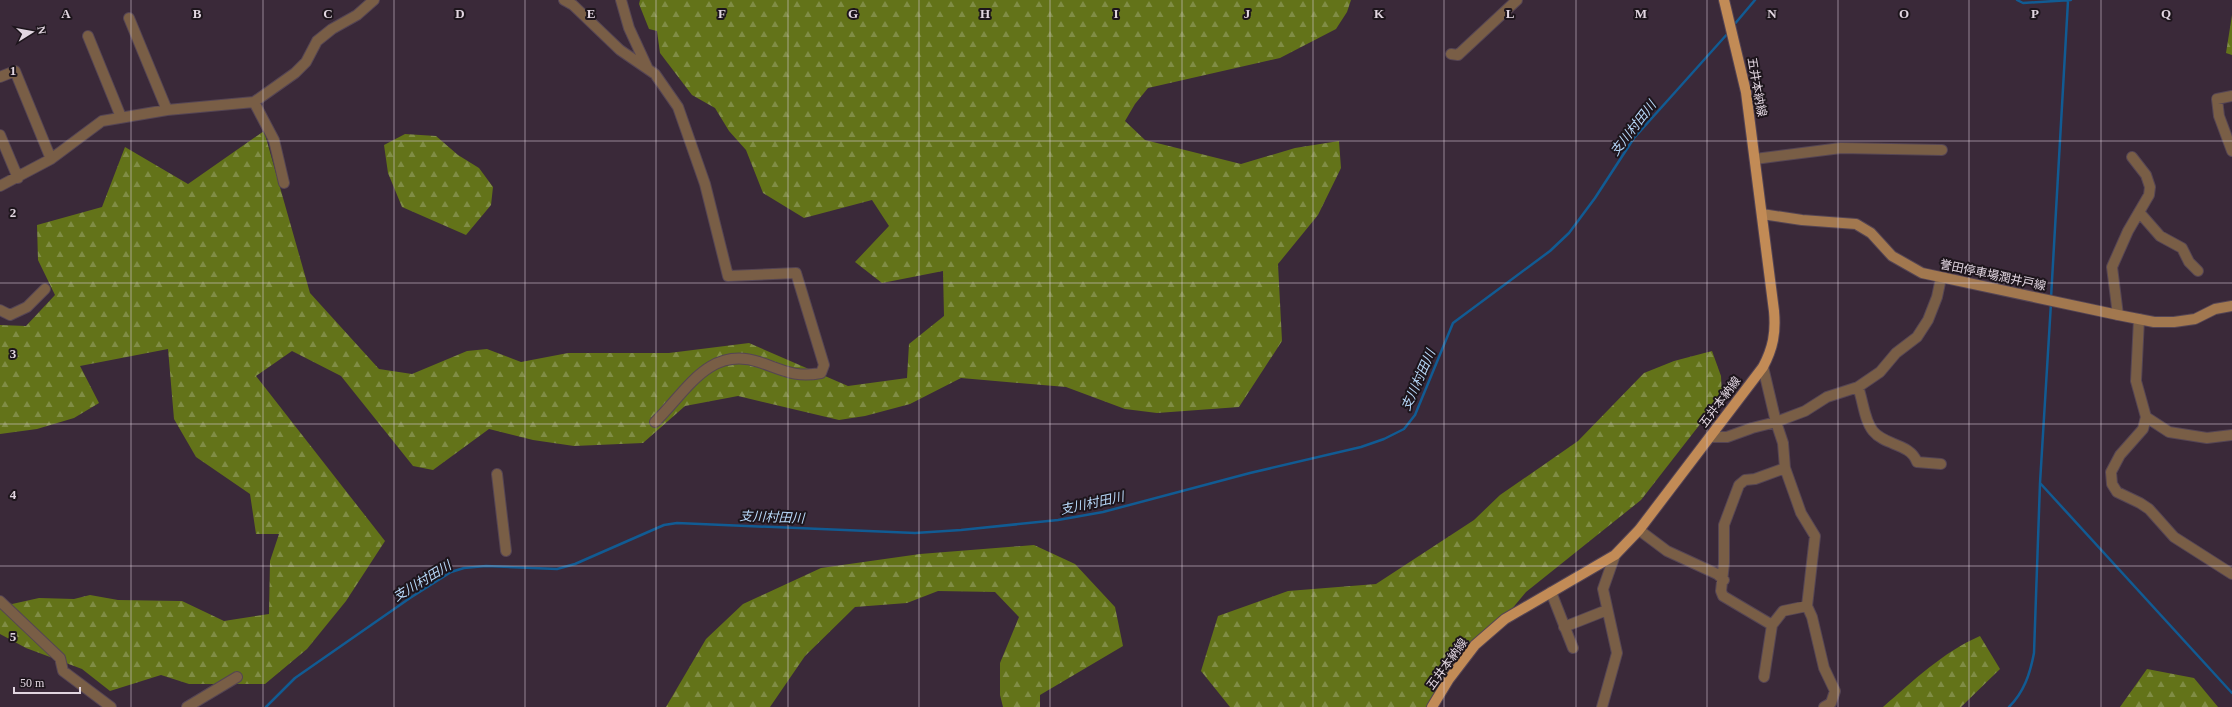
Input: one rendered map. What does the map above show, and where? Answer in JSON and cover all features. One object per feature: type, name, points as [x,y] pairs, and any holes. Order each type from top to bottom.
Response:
[{"type":"main road","name":"五井本納線","points":[[1432,707],[1449,679],[1475,645],[1505,619],[1615,555],[1639,530],[1763,367],[1770,353],[1775,327],[1755,159],[1746,92],[1724,0]]},
{"type":"main road","name":"誉田停車場潤井戸線","points":[[1762,214],[1802,220],[1856,224],[1871,233],[1892,256],[1922,273],[2118,315],[2166,323],[2185,321],[2215,309],[2232,306]]},
{"type":"street","points":[[0,186],[51,160],[102,121],[167,110],[254,102],[296,73],[306,62],[317,41],[332,29],[357,15],[374,0]]},
{"type":"street","points":[[564,0],[573,5],[620,50],[638,64],[647,67],[655,74],[678,107],[705,184],[728,276],[796,273],[824,365],[821,374],[806,376],[785,373],[758,362],[733,357],[709,367],[689,384],[655,422]]},
{"type":"street","points":[[621,0],[629,28],[647,67]]},
{"type":"street","points":[[1451,54],[1458,55],[1517,0]]},
{"type":"street","points":[[129,18],[167,110]]},
{"type":"street","points":[[88,36],[121,117]]},
{"type":"street","points":[[0,77],[15,71],[51,160]]},
{"type":"street","points":[[2232,96],[2217,99],[2219,116],[2232,151]]},
{"type":"street","points":[[254,102],[274,140],[284,183]]},
{"type":"street","points":[[0,135],[18,178]]},
{"type":"street","points":[[1755,159],[1841,148],[1942,150]]},
{"type":"street","points":[[2118,315],[2112,267],[2149,195],[2150,187],[2146,175],[2132,157]]},
{"type":"street","points":[[2139,212],[2160,236],[2182,248],[2188,262],[2198,271]]},
{"type":"street","points":[[1710,437],[1727,437],[1752,428],[1776,422],[1805,411],[1827,397],[1858,387],[1880,372],[1896,353],[1917,336],[1928,320],[1937,297],[1941,278]]},
{"type":"street","points":[[0,310],[10,315],[27,307],[44,289]]},
{"type":"street","points":[[2139,318],[2136,381],[2146,417],[2143,429],[2117,460],[2111,472],[2112,484],[2117,492],[2149,509],[2174,537],[2232,574]]},
{"type":"street","points":[[1763,367],[1776,422],[1783,443],[1785,468],[1801,513],[1815,536],[1807,606],[1812,617],[1824,668],[1835,691],[1831,703],[1824,707]]},
{"type":"street","points":[[1858,387],[1868,421],[1876,435],[1911,451],[1917,462],[1941,464]]},
{"type":"street","points":[[2146,417],[2170,432],[2207,438],[2232,435]]},
{"type":"street","points":[[1772,625],[1723,596],[1721,591],[1724,580],[1724,525],[1739,485],[1745,480],[1755,479],[1785,468]]},
{"type":"street","points":[[497,474],[506,551]]},
{"type":"street","points":[[1639,530],[1667,551],[1717,574],[1724,580]]},
{"type":"street","points":[[1602,707],[1617,653],[1603,589],[1615,555]]},
{"type":"street","points":[[1551,592],[1573,648]]},
{"type":"street","points":[[0,601],[60,658],[63,671],[105,705]]},
{"type":"street","points":[[1764,677],[1772,625],[1783,611],[1807,606]]},
{"type":"street","points":[[1564,627],[1608,610]]},
{"type":"street","points":[[187,707],[237,677]]},
{"type":"green space","points":[[640,0],[1351,0],[1347,12],[1336,29],[1280,58],[1148,88],[1135,104],[1125,121],[1145,140],[1241,164],[1295,148],[1339,141],[1341,168],[1318,215],[1278,264],[1282,341],[1239,407],[1157,413],[1125,409],[1066,387],[961,378],[910,404],[865,416],[839,420],[738,396],[685,406],[643,443],[574,446],[533,440],[489,429],[433,470],[413,466],[341,376],[292,351],[256,376],[385,541],[346,601],[307,649],[265,684],[189,684],[161,675],[110,691],[82,669],[26,648],[0,634],[0,598],[12,604],[39,598],[74,599],[90,595],[118,600],[182,601],[224,621],[269,614],[270,561],[279,534],[256,534],[250,494],[196,457],[174,419],[168,349],[80,366],[99,403],[74,418],[37,429],[0,434],[0,325],[26,326],[55,295],[38,260],[37,225],[102,207],[125,147],[188,184],[264,131],[310,293],[379,369],[412,374],[467,351],[487,349],[521,362],[568,353],[669,353],[749,343],[848,386],[907,378],[909,344],[944,316],[943,271],[882,283],[855,262],[889,226],[872,200],[804,218],[763,193],[746,150],[729,131],[715,108],[692,95],[660,53],[657,31],[649,29],[639,4]]},
{"type":"green space","points":[[2232,15],[2232,55],[2226,53]]},
{"type":"green space","points":[[405,134],[436,136],[458,155],[479,168],[493,187],[491,205],[466,235],[402,207],[388,173],[384,145]]},
{"type":"green space","points":[[1712,351],[1721,376],[1722,396],[1641,500],[1526,592],[1430,707],[1230,707],[1201,671],[1218,616],[1288,591],[1376,584],[1474,520],[1500,495],[1578,441],[1644,373],[1674,361]]},
{"type":"green space","points":[[1034,545],[1075,564],[1115,607],[1123,646],[1040,695],[1040,707],[1003,707],[1000,695],[1000,663],[1019,617],[995,592],[938,591],[907,603],[855,607],[805,656],[770,707],[666,707],[706,639],[743,604],[821,568],[920,554]]},
{"type":"green space","points":[[1980,636],[2000,669],[1961,707],[1883,707],[1917,677],[1953,650]]},
{"type":"green space","points":[[2147,669],[2194,678],[2218,707],[2120,707]]},
{"type":"waterway","name":"支川村田川","points":[[1733,26],[1755,0]]},
{"type":"waterway","name":"支川村田川","points":[[2017,0],[2023,3],[2071,0]]},
{"type":"waterway","points":[[2051,298],[2068,1]]},
{"type":"waterway","name":"支川村田川","points":[[266,707],[295,678],[410,598],[451,572],[464,568],[486,566],[557,569],[575,564],[664,525],[677,523],[915,533],[1058,520],[1103,512],[1250,473],[1361,447],[1384,439],[1404,429],[1415,415],[1453,323],[1550,251],[1569,233],[1595,198],[1634,138],[1729,32]]},
{"type":"waterway","points":[[2051,303],[2040,483],[2232,693]]},
{"type":"waterway","points":[[2009,707],[2019,695],[2026,682],[2034,653],[2040,483]]}]
